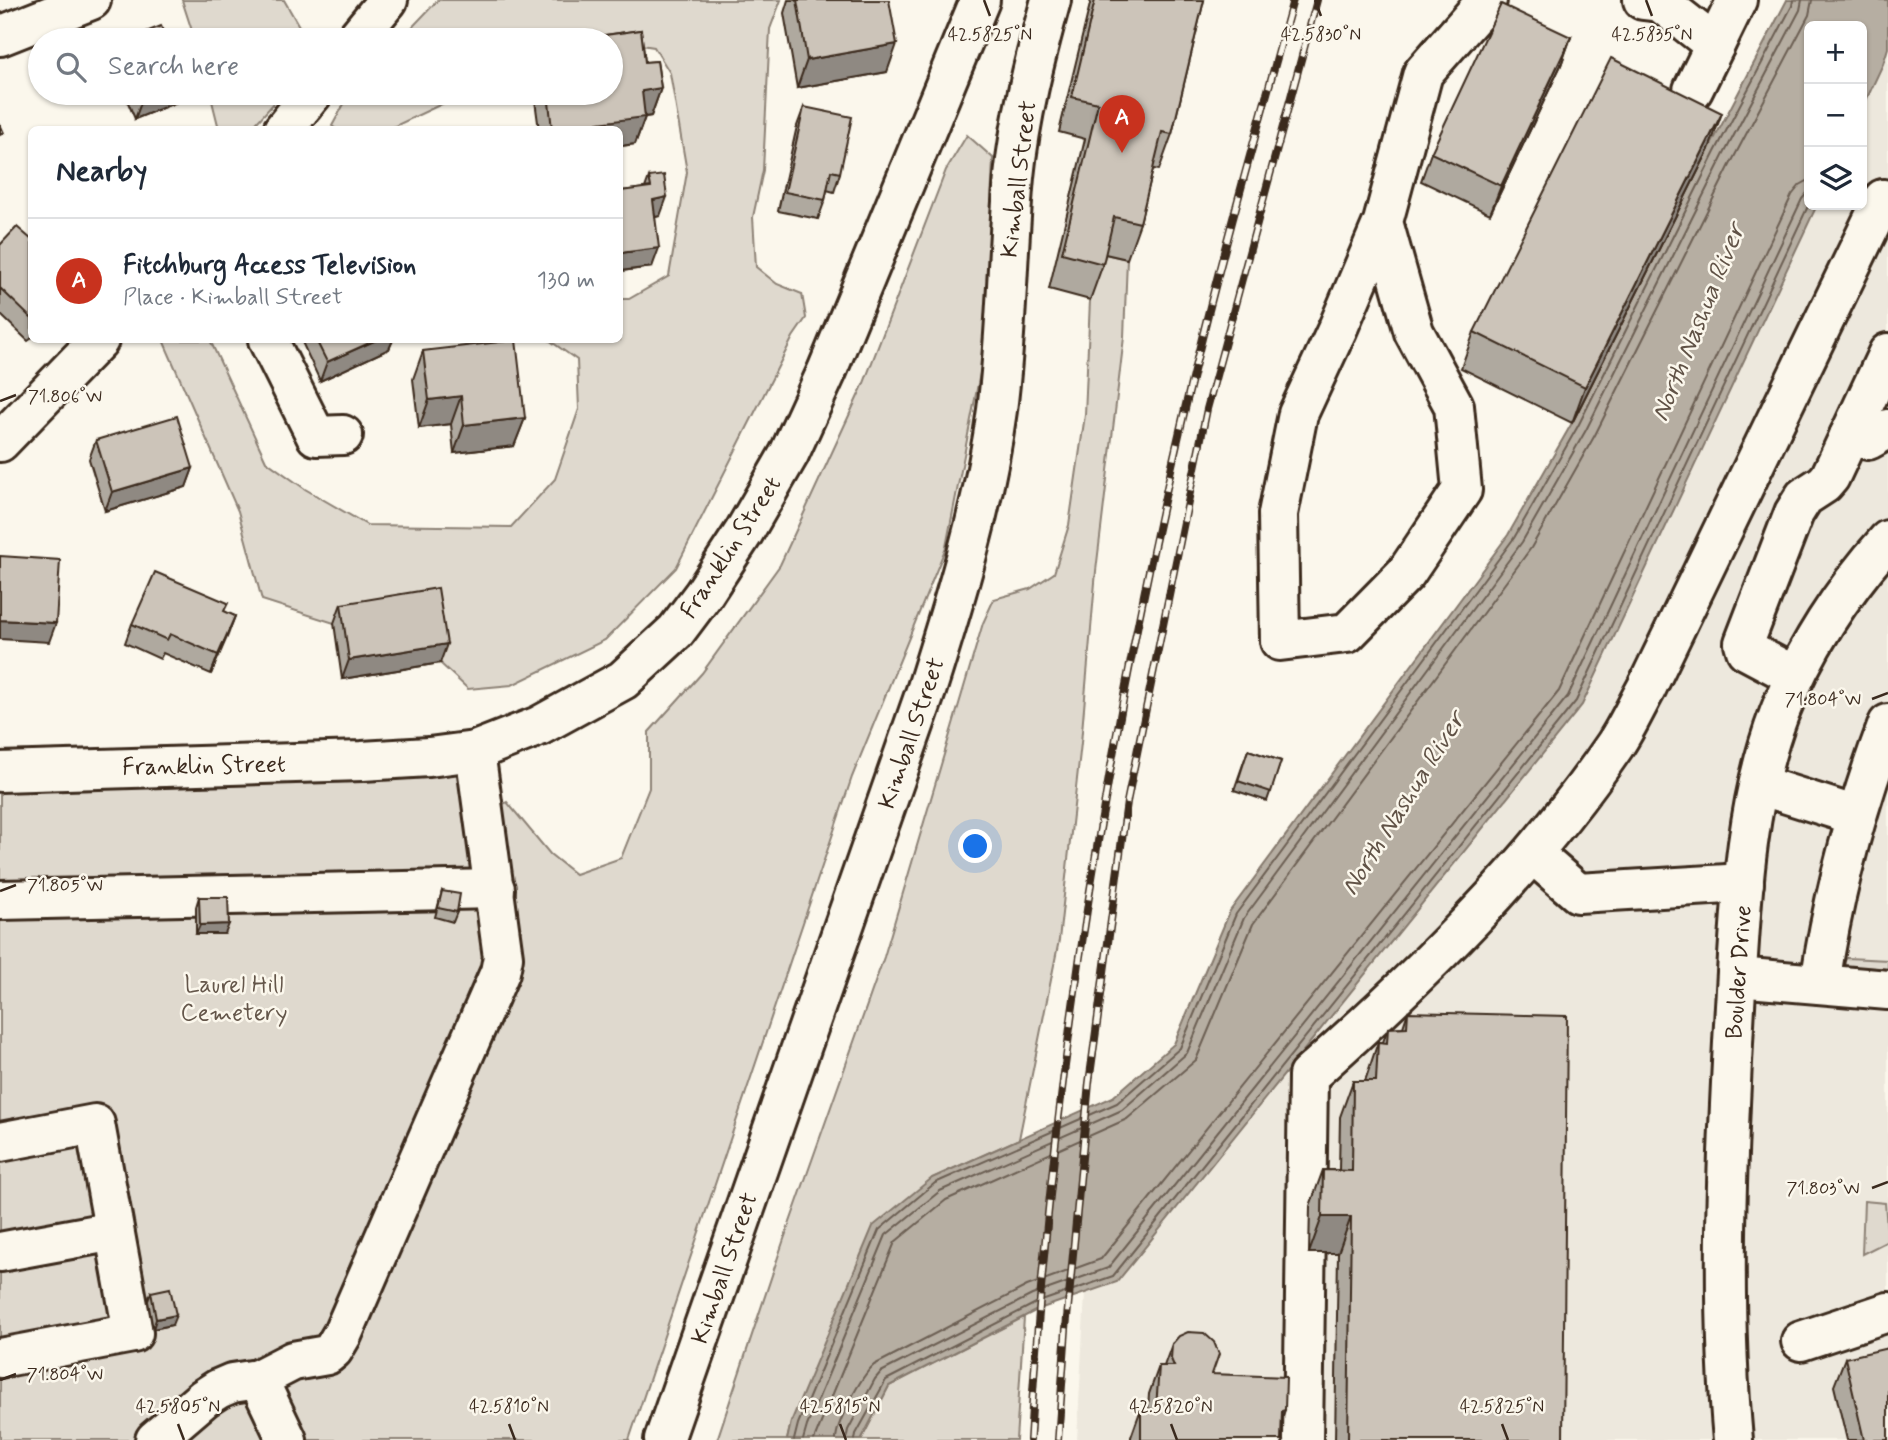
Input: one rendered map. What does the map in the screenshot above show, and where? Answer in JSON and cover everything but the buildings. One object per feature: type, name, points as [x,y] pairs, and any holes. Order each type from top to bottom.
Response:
[{"type":"main road","points":[[8,22],[90,0]]},
{"type":"main road","points":[[365,28],[388,0]]},
{"type":"main road","name":"Franklin Street","points":[[0,772],[362,761],[475,751],[539,726],[623,680],[676,631],[703,595],[744,532],[789,454],[827,370],[980,0]]},
{"type":"main road","name":"Kimball Street","points":[[664,1440],[922,701],[957,593],[989,461],[997,407],[1014,177],[1023,115],[1051,0]]},
{"type":"main road","points":[[1383,222],[1414,332],[1454,406],[1462,490],[1406,573],[1347,633],[1280,641],[1278,514],[1298,414],[1383,222],[1423,73],[1488,0]]},
{"type":"main road","points":[[1643,0],[1660,2],[1715,45]]},
{"type":"main road","points":[[1693,90],[1737,0]]},
{"type":"main road","points":[[286,126],[303,105]]},
{"type":"main road","points":[[1303,1440],[1308,1076],[1390,1003],[1533,854],[1616,743],[1646,689],[1886,196]]},
{"type":"main road","points":[[0,442],[96,343]]},
{"type":"main road","points":[[270,343],[316,436],[343,435]]},
{"type":"main road","points":[[1795,676],[1752,654],[1746,650],[1744,643],[1794,513],[1804,497],[1830,477],[1888,353]]},
{"type":"main road","points":[[1849,436],[1868,440],[1888,429]]},
{"type":"main road","name":"Boulder Drive","points":[[1733,1440],[1726,1254],[1730,1100],[1744,883],[1751,827],[1764,763],[1778,715],[1795,676],[1861,572],[1888,540]]},
{"type":"main road","points":[[1820,984],[1836,889],[1871,768],[1888,724]]},
{"type":"main road","points":[[155,1440],[218,1389],[232,1383],[258,1379],[293,1360],[327,1355],[343,1332],[500,972],[503,947],[475,751]]},
{"type":"main road","points":[[1759,785],[1857,816]]},
{"type":"main road","points":[[1533,854],[1578,893],[1744,883]]},
{"type":"main road","points":[[0,900],[495,889]]},
{"type":"main road","points":[[1737,977],[1888,990]]},
{"type":"main road","points":[[0,1142],[95,1124],[133,1333],[0,1358]]},
{"type":"main road","points":[[0,1252],[114,1231]]},
{"type":"main road","points":[[1801,1341],[1888,1312]]},
{"type":"main road","points":[[258,1379],[287,1440]]},
{"type":"shaded area","points":[[1888,48],[1888,1440],[1077,1440],[1085,1293],[1117,1282],[1582,705],[1815,210],[1867,210],[1867,98]]},
{"type":"green space","points":[[182,0],[284,0],[300,28],[191,28]]},
{"type":"green space","points":[[438,0],[781,0],[770,29],[763,170],[753,217],[756,267],[777,284],[802,294],[806,318],[793,337],[676,568],[605,640],[512,685],[468,689],[440,663],[431,607],[334,623],[262,600],[238,511],[164,343],[211,343],[266,461],[305,489],[367,525],[511,527],[555,479],[579,409],[577,360],[553,343],[623,343],[623,299],[629,299],[669,276],[687,172],[670,73],[654,47],[623,42],[623,28],[411,28]]},
{"type":"green space","points":[[213,105],[272,105],[254,126],[218,126]]},
{"type":"green space","points":[[343,105],[440,105],[395,126],[332,126]]},
{"type":"green space","name":"Laurel Hill Cemetery","points":[[967,135],[993,158],[985,348],[946,547],[852,777],[629,1440],[0,1440],[0,772],[475,751],[484,814],[507,802],[550,854],[575,874],[621,858],[649,788],[649,732],[702,673],[780,565],[864,383],[946,170]]},
{"type":"green space","points":[[1101,253],[1127,259],[1124,337],[1096,571],[1081,743],[1059,940],[1019,1139],[932,1178],[791,1422],[787,1440],[717,1440],[783,1242],[884,957],[983,623],[994,599],[1030,589],[1054,573],[1069,525],[1085,415],[1090,300]]},
{"type":"green space","points":[[1847,958],[1888,960],[1888,969],[1841,966]]},
{"type":"green space","points":[[1864,1201],[1885,1203],[1888,1241],[1862,1254]]},
{"type":"green space","points":[[1024,1317],[1016,1440],[861,1440],[889,1386]]},
{"type":"water","name":"North Nashua River","points":[[1787,0],[1888,0],[1888,48],[1867,98],[1867,21],[1804,21],[1804,210],[1815,210],[1582,705],[1117,1282],[1039,1309],[889,1386],[861,1440],[787,1440],[791,1422],[873,1226],[932,1178],[1113,1097],[1174,1044],[1230,911],[1508,535],[1572,423]]},
{"type":"railway","points":[[1030,1440],[1051,1181],[1067,1052],[1085,924],[1129,667],[1184,413],[1293,0]]},
{"type":"railway","points":[[1058,1440],[1089,1083],[1127,802],[1207,409],[1317,0]]},
{"type":"place","name":"Fitchburg Access Television","points":[[1122,153]]}]
